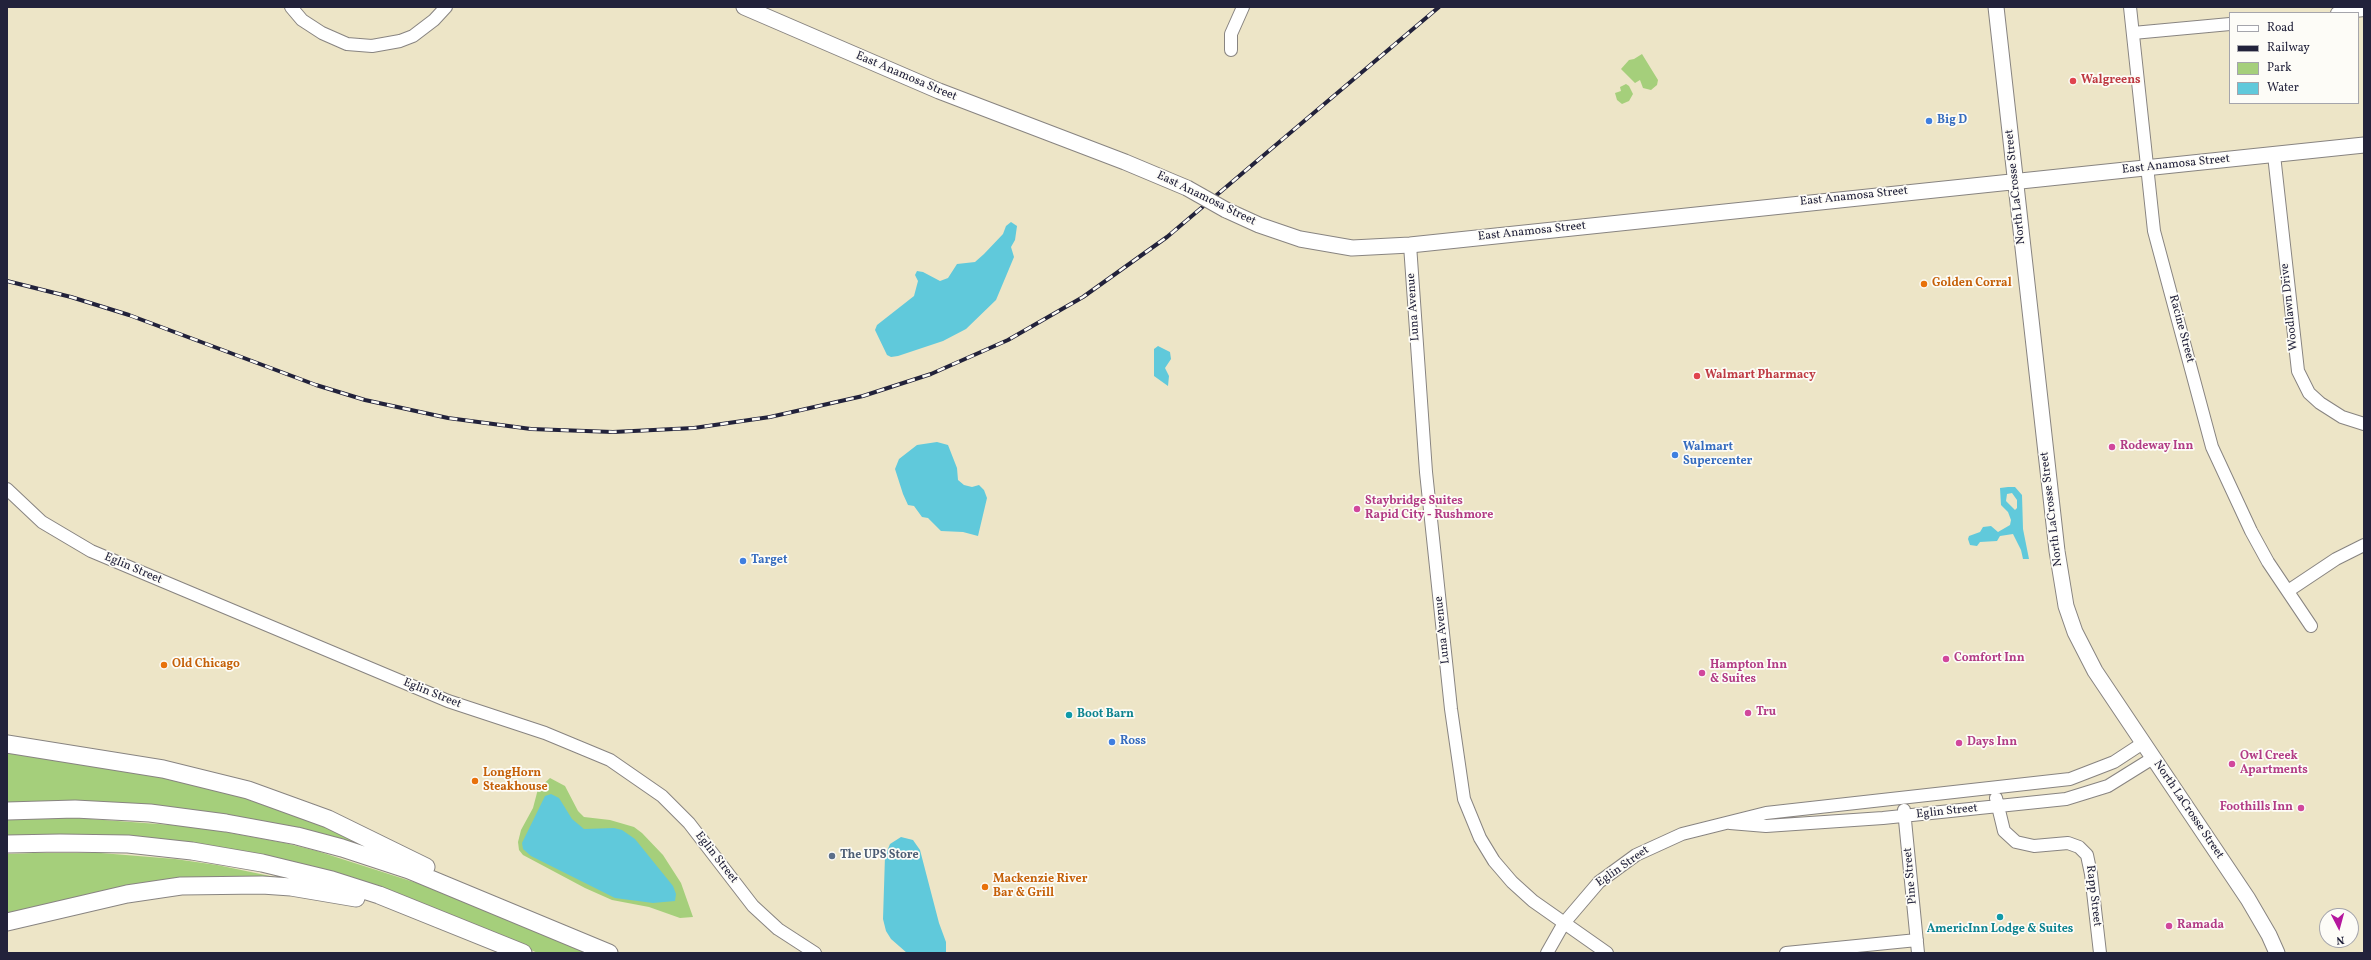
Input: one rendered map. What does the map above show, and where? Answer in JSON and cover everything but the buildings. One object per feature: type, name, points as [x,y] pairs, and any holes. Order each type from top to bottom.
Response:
[{"type":"highway","points":[[7,744],[163,769],[220,782],[276,799],[352,830],[539,924]]},
{"type":"highway","points":[[7,811],[75,809],[150,813],[226,823],[297,836],[342,848],[409,870],[609,953]]},
{"type":"highway","points":[[7,844],[128,844],[192,851],[262,863],[332,880],[379,895],[523,953]]},
{"type":"highway","points":[[7,922],[154,889],[208,884],[262,885],[329,892],[381,904],[511,953]]},
{"type":"main road","name":"East Anamosa Street","points":[[744,7],[939,91],[1125,162],[1187,188],[1226,210],[1259,225],[1300,239],[1352,248],[1410,245],[2015,180],[2147,168],[2364,145]]},
{"type":"main road","name":"North LaCrosse Street","points":[[1996,7],[2057,551],[2064,594],[2075,632],[2087,657],[2248,899],[2269,935],[2277,953]]},
{"type":"street","points":[[291,7],[302,20],[322,33],[347,44],[372,46],[400,41],[412,36],[434,20],[446,7]]},
{"type":"street","points":[[1231,50],[1231,34],[1244,7]]},
{"type":"street","name":"Racine Street","points":[[2130,7],[2154,230],[2212,447],[2251,531],[2288,591],[2312,626]]},
{"type":"street","points":[[2346,12],[2364,10]]},
{"type":"street","points":[[2133,33],[2229,24]]},
{"type":"street","name":"Woodlawn Drive","points":[[2274,155],[2298,371],[2309,393],[2320,403],[2342,417],[2364,424]]},
{"type":"street","name":"Luna Avenue","points":[[1410,245],[1424,444],[1450,701],[1463,791],[1475,827],[1494,861],[1528,897],[1607,953]]},
{"type":"street","name":"Eglin Street","points":[[7,489],[42,522],[91,551],[448,701],[546,732],[610,760],[662,796],[689,824],[753,906],[778,929],[815,953]]},
{"type":"street","points":[[2288,591],[2336,559],[2364,545]]},
{"type":"street","name":"Eglin Street","points":[[1547,953],[1564,922],[1600,882],[1636,855],[1682,834],[1766,813],[2059,782],[2082,776],[2114,762],[2143,743]]},
{"type":"street","name":"Eglin Street","points":[[1730,823],[1766,826],[1905,816],[2058,800],[2094,792],[2119,780],[2154,758]]},
{"type":"street","name":"Rapp Street","points":[[1995,789],[2004,831],[2016,842],[2034,846],[2068,843],[2084,851],[2091,870],[2100,953]]},
{"type":"street","name":"Pine Street","points":[[1903,799],[1918,953]]},
{"type":"street","points":[[1786,953],[1917,940]]},
{"type":"green space","points":[[1642,54],[1658,80],[1657,85],[1651,90],[1643,88],[1640,80],[1635,83],[1621,69],[1629,60]]},
{"type":"green space","points":[[1626,84],[1629,86],[1633,94],[1629,101],[1622,104],[1617,100],[1615,93],[1621,91],[1620,87]]},
{"type":"green space","points":[[7,753],[135,770],[203,784],[314,819],[383,854],[312,832],[7,803]]},
{"type":"green space","points":[[550,778],[565,786],[578,811],[584,817],[610,820],[634,827],[642,833],[663,855],[681,883],[693,917],[680,918],[649,907],[612,900],[585,888],[523,855],[519,850],[518,842],[521,830],[533,808],[538,789]]},
{"type":"green space","points":[[64,817],[198,827],[285,843],[317,851],[420,884],[587,953],[538,953],[465,922],[319,871],[7,839],[7,819]]},
{"type":"green space","points":[[101,853],[175,859],[217,865],[299,882],[276,882],[7,917],[7,854]]},
{"type":"water","points":[[1011,222],[1017,226],[1015,240],[1011,247],[1014,257],[996,300],[966,329],[943,341],[898,356],[891,357],[887,355],[875,330],[877,325],[914,296],[918,281],[915,275],[917,271],[923,272],[940,281],[948,278],[957,264],[975,262],[984,254],[1003,234],[1006,226]]},
{"type":"water","points":[[1158,346],[1170,352],[1171,359],[1165,368],[1169,376],[1168,386],[1154,376],[1154,349]]},
{"type":"water","points":[[937,442],[948,445],[957,468],[958,480],[964,485],[972,487],[979,485],[984,490],[987,498],[978,536],[963,532],[941,531],[928,518],[922,517],[914,506],[908,505],[903,494],[895,469],[899,459],[917,445]]},
{"type":"water","points":[[2015,487],[2022,495],[2023,529],[2029,559],[2023,559],[2021,550],[2013,534],[2000,536],[1997,541],[1980,542],[1977,546],[1970,545],[1968,539],[1969,536],[1980,532],[1983,527],[1991,526],[1998,532],[2010,525],[2011,520],[2008,512],[2001,505],[2000,488]],"holes":[[[2012,493],[2017,500],[2017,508],[2015,510],[2006,501],[2007,494]]]},
{"type":"water","points":[[551,794],[559,798],[572,819],[584,829],[614,828],[622,830],[635,839],[673,886],[676,894],[675,901],[653,903],[615,898],[531,856],[523,849],[522,843],[545,796]]},
{"type":"water","points":[[901,837],[913,840],[920,850],[939,923],[946,942],[946,953],[907,953],[891,939],[886,931],[883,919],[885,856],[890,844]]},
{"type":"railway","points":[[7,281],[71,297],[129,315],[316,385],[365,400],[448,418],[531,429],[613,432],[694,428],[770,417],[863,396],[931,374],[1008,340],[1083,297],[1167,237],[1439,7]]},
{"type":"place","name":"Walgreens","points":[[2073,81]]},
{"type":"place","name":"Big D","points":[[1929,121]]},
{"type":"place","name":"Golden Corral","points":[[1924,284]]},
{"type":"place","name":"Walmart Pharmacy","points":[[1697,376]]},
{"type":"place","name":"Rodeway Inn","points":[[2112,447]]},
{"type":"place","name":"Walmart Supercenter","points":[[1675,455]]},
{"type":"place","name":"Staybridge Suites Rapid City - Rushmore","points":[[1357,509]]},
{"type":"place","name":"Target","points":[[743,561]]},
{"type":"place","name":"Comfort Inn","points":[[1946,659]]},
{"type":"place","name":"Old Chicago","points":[[164,665]]},
{"type":"place","name":"Hampton Inn & Suites","points":[[1702,673]]},
{"type":"place","name":"Tru","points":[[1748,713]]},
{"type":"place","name":"Boot Barn","points":[[1069,715]]},
{"type":"place","name":"Ross","points":[[1112,742]]},
{"type":"place","name":"Days Inn","points":[[1959,743]]},
{"type":"place","name":"Owl Creek Apartments","points":[[2232,764]]},
{"type":"place","name":"LongHorn Steakhouse","points":[[475,781]]},
{"type":"place","name":"Foothills Inn","points":[[2301,808]]},
{"type":"place","name":"The UPS Store","points":[[832,856]]},
{"type":"place","name":"Mackenzie River Bar & Grill","points":[[985,887]]},
{"type":"place","name":"AmericInn Lodge & Suites","points":[[2000,917]]},
{"type":"place","name":"Ramada","points":[[2169,926]]}]
